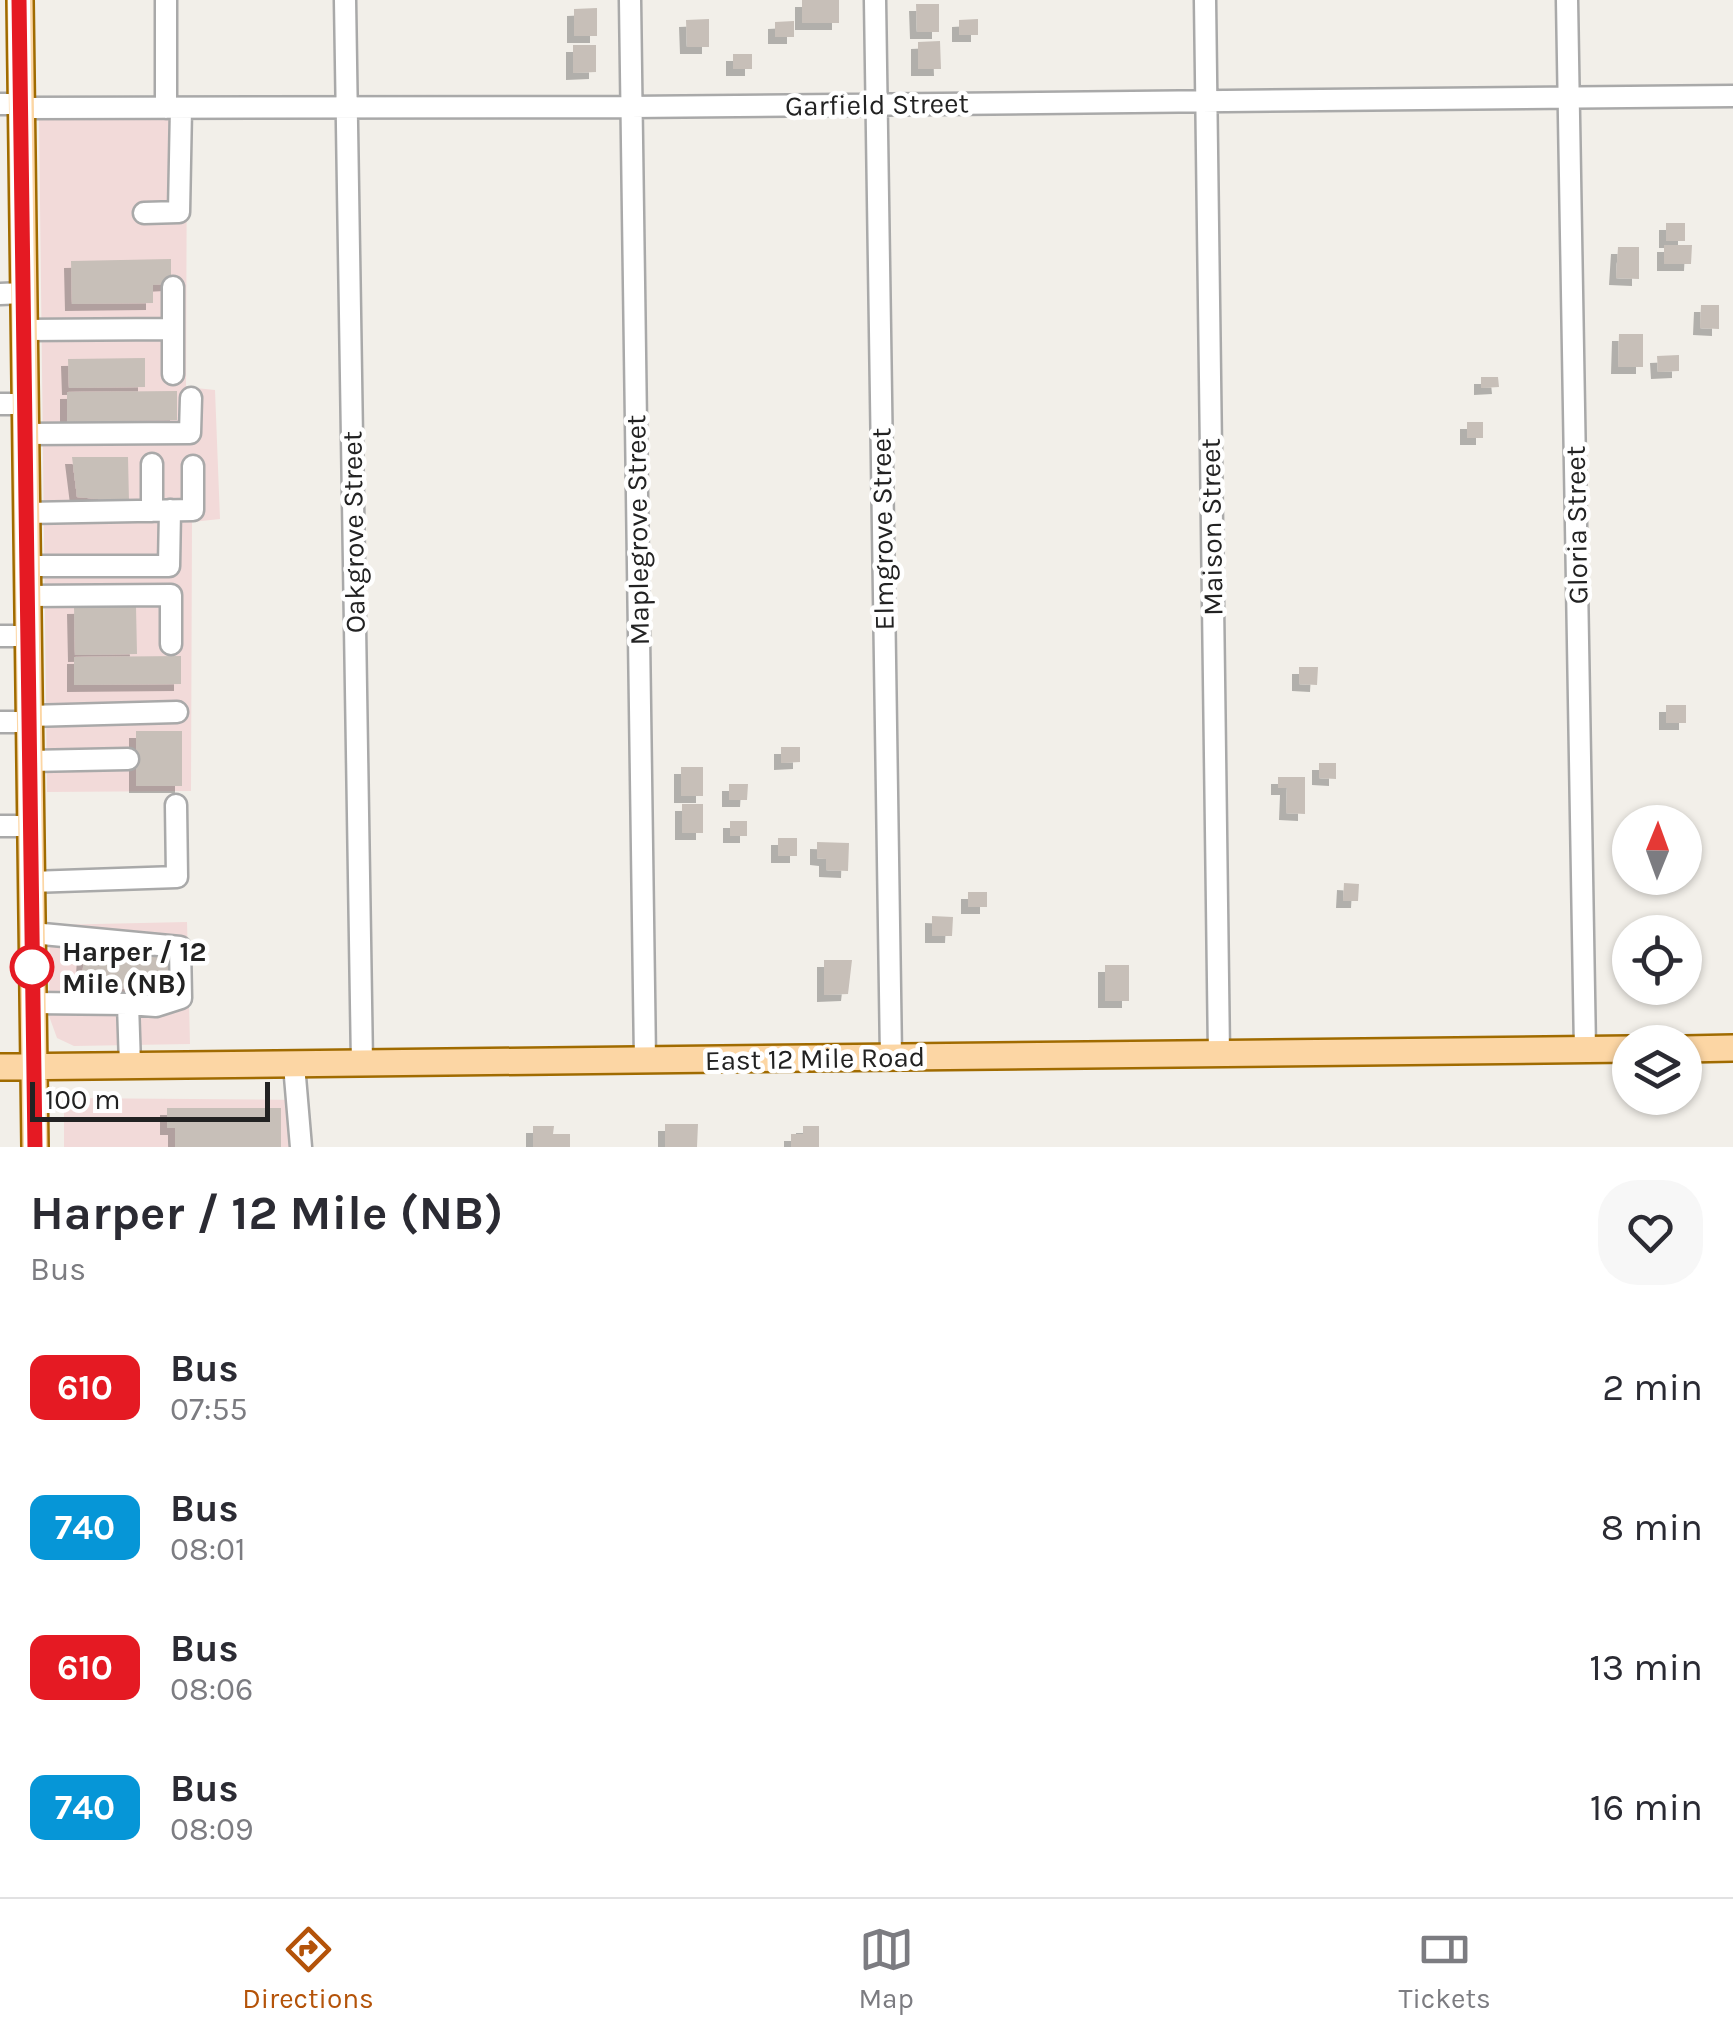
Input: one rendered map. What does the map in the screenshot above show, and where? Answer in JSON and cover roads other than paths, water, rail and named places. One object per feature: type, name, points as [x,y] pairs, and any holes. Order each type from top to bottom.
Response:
[{"type":"main road","points":[[20,0],[14,105],[12,294],[24,330],[12,404],[25,434],[35,1147]]},
{"type":"main road","points":[[1702,1049],[1733,1048]]},
{"type":"main road","name":"East 12 Mile Road","points":[[0,1067],[1612,1049]]},
{"type":"street","points":[[144,213],[179,212],[166,0]]},
{"type":"street","name":"Oakgrove Street","points":[[345,0],[362,1064]]},
{"type":"street","name":"Maplegrove Street","points":[[630,0],[646,1060]]},
{"type":"street","name":"Elmgrove Street","points":[[875,0],[891,1057]]},
{"type":"street","name":"Maison Street","points":[[1205,0],[1219,1055]]},
{"type":"street","name":"Gloria Street","points":[[1567,0],[1585,1050]]},
{"type":"street","name":"Garfield Street","points":[[14,105],[630,108],[1206,98],[1733,96]]},
{"type":"street","points":[[173,288],[174,374]]},
{"type":"street","points":[[24,330],[174,329]]},
{"type":"street","points":[[25,434],[190,432],[191,398]]},
{"type":"street","points":[[27,566],[170,566],[152,464]]},
{"type":"street","points":[[26,513],[193,510],[193,466]]},
{"type":"street","points":[[27,596],[171,596],[172,644]]},
{"type":"street","points":[[0,636],[28,636]]},
{"type":"street","points":[[0,722],[177,712]]},
{"type":"street","points":[[30,761],[128,759]]},
{"type":"street","points":[[31,882],[178,877],[176,805]]},
{"type":"street","points":[[0,826],[30,826]]},
{"type":"street","points":[[32,933],[84,942],[150,941],[180,946],[182,998],[156,1006],[33,1004]]},
{"type":"street","points":[[128,1004],[130,1065]]},
{"type":"street","points":[[294,1065],[301,1147]]},
{"type":"place","name":"Harper / 12 Mile (NB)","points":[[32,967]]}]
